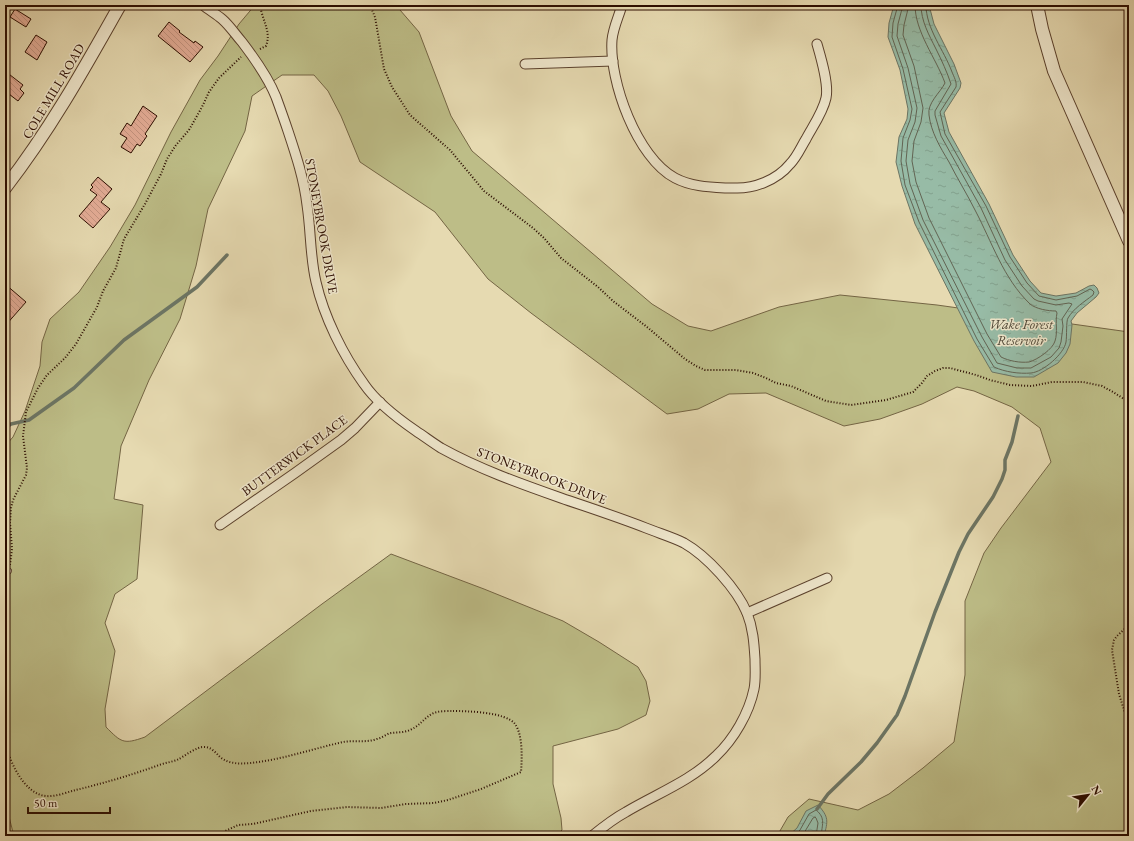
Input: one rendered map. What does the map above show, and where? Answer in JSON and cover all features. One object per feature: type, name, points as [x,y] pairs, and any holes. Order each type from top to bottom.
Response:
[{"type":"street","name":"COLE MILL ROAD","points":[[5,188],[37,146],[55,118],[120,5]]},
{"type":"street","name":"STONEYBROOK DRIVE","points":[[203,5],[222,19],[233,30],[258,64],[275,95],[299,166],[307,206],[312,261],[321,299],[334,332],[354,369],[366,387],[380,402],[409,426],[440,447],[470,462],[513,481],[598,510],[686,544],[699,553],[719,573],[735,592],[747,612],[752,628],[754,644],[754,691],[744,717],[726,745],[693,774],[657,796],[624,812],[592,836]]},
{"type":"street","points":[[622,5],[612,40],[613,61],[617,84],[624,108],[647,150],[665,171],[674,178],[697,186],[710,188],[744,188],[753,186],[774,178],[790,165],[796,157],[821,111],[826,97],[825,76],[817,44]]},
{"type":"street","points":[[1037,5],[1054,71],[1129,242]]},
{"type":"street","points":[[526,64],[613,61]]},
{"type":"street","name":"BUTTERWICK PLACE","points":[[220,525],[341,440],[380,402]]},
{"type":"street","points":[[747,612],[827,578]]},
{"type":"path","points":[[5,693],[8,684],[7,570],[12,549],[10,508],[26,474],[27,468],[23,436],[23,424],[26,412],[38,388],[47,375],[65,358],[76,344],[97,307],[103,291],[116,268],[124,239],[152,192],[167,159],[176,145],[189,130],[209,92],[240,57],[266,46],[268,41],[267,27],[261,10],[265,5]]},
{"type":"path","points":[[370,5],[375,17],[384,69],[392,87],[410,115],[450,150],[484,191],[533,228],[562,258],[626,312],[647,326],[685,359],[700,368],[705,370],[736,370],[753,373],[776,383],[791,386],[826,401],[851,405],[886,400],[913,392],[927,376],[943,368],[950,368],[1010,385],[1032,386],[1052,382],[1083,382],[1102,386],[1129,401]]},
{"type":"path","points":[[1129,625],[1114,640],[1112,650],[1119,694],[1129,726]]},
{"type":"path","points":[[5,743],[17,773],[26,785],[35,792],[46,796],[80,789],[145,770],[177,760],[205,747],[212,750],[230,763],[250,763],[345,742],[366,742],[390,733],[406,732],[413,729],[430,715],[437,712],[474,712],[506,718],[515,724],[519,733],[523,755],[521,772],[481,789],[434,803],[406,804],[381,808],[347,807],[311,811],[253,824],[238,825],[215,836]]},
{"type":"shaded area","points":[[255,5],[397,5],[419,32],[451,116],[472,151],[652,304],[688,326],[711,331],[779,307],[840,295],[937,305],[1129,332],[1129,836],[777,836],[788,817],[809,799],[858,810],[889,794],[954,742],[965,675],[965,601],[984,553],[1051,462],[1040,428],[1012,407],[974,391],[957,387],[922,404],[880,419],[844,426],[766,393],[729,394],[698,409],[667,414],[531,313],[488,279],[435,212],[360,162],[341,116],[328,91],[314,75],[282,75],[252,96],[245,131],[208,209],[196,266],[180,319],[149,380],[121,446],[114,499],[143,505],[137,579],[115,594],[105,623],[115,651],[105,709],[106,727],[115,736],[123,741],[132,741],[145,737],[391,554],[563,621],[599,642],[638,667],[646,681],[650,701],[646,715],[618,729],[553,746],[553,784],[561,818],[562,830],[556,836],[5,836],[5,446],[13,437],[25,411],[40,366],[42,342],[50,319],[79,292],[110,247],[135,205],[171,132],[200,80],[239,24]]},
{"type":"shaded area","points":[[8,813],[14,836],[5,836],[5,814]]},
{"type":"water","name":"Wake Forest Reservoir","points":[[894,5],[929,5],[934,24],[954,64],[961,83],[960,88],[944,113],[949,132],[989,204],[1013,255],[1030,281],[1041,293],[1056,296],[1076,293],[1094,285],[1099,293],[1077,313],[1071,321],[1070,344],[1066,353],[1058,363],[1034,377],[1016,377],[992,372],[974,341],[915,224],[902,186],[896,162],[899,137],[907,119],[908,109],[900,70],[888,37],[889,23]]},
{"type":"water","points":[[818,805],[827,819],[824,836],[788,836],[797,828],[806,811]]},
{"type":"building","points":[[15,9],[31,19],[26,27],[10,17]]},
{"type":"building","points":[[169,22],[180,31],[179,32],[194,43],[195,41],[203,47],[190,62],[158,36]]},
{"type":"building","points":[[36,35],[47,42],[37,60],[25,52]]},
{"type":"building","points":[[5,71],[23,85],[20,89],[24,93],[18,101],[5,91]]},
{"type":"building","points":[[143,106],[157,116],[145,134],[147,136],[140,146],[137,144],[131,153],[121,147],[127,138],[120,134],[127,123],[131,126]]},
{"type":"building","points":[[98,177],[112,189],[101,202],[110,209],[93,228],[79,216],[97,195],[90,190],[93,187],[91,185]]},
{"type":"building","points":[[5,284],[26,302],[5,326]]},
{"type":"waterway","points":[[5,428],[11,424],[29,420],[74,388],[124,340],[197,287],[227,255]]},
{"type":"waterway","points":[[817,809],[828,794],[861,762],[897,715],[959,552],[968,534],[993,497],[1002,479],[1005,470],[1005,460],[1012,442],[1018,416]]}]
